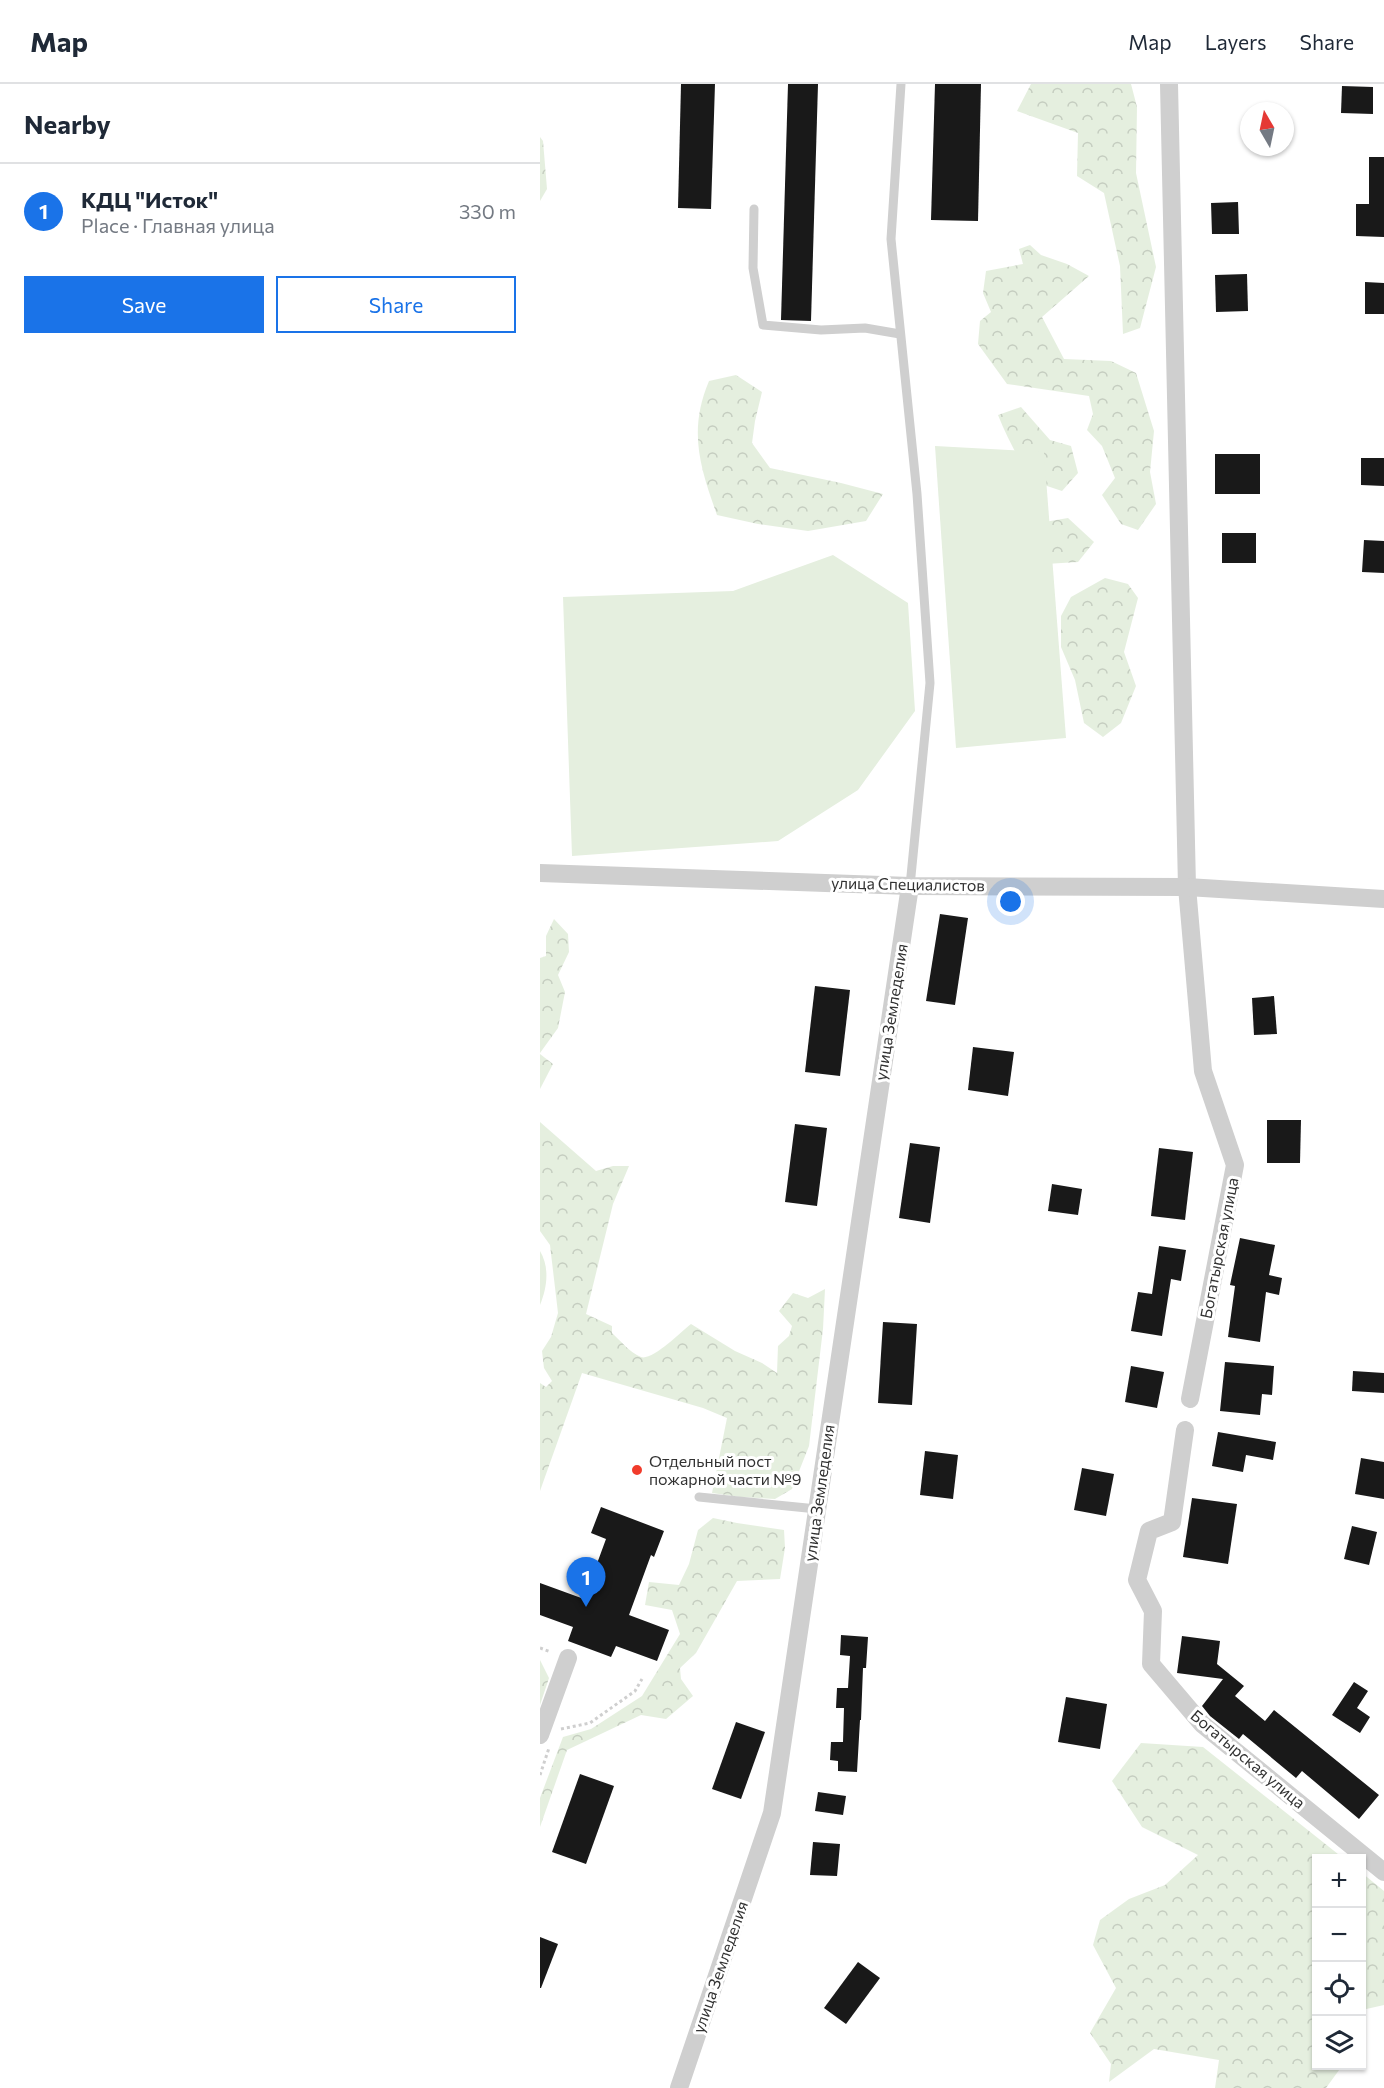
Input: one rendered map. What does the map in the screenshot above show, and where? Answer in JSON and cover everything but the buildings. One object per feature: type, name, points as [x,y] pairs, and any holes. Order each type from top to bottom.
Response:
[{"type":"street","name":"Богатырская улица","points":[[1169,84],[1187,887],[1203,1071],[1235,1165],[1190,1399]]},
{"type":"street","name":"улица Специалистов","points":[[540,873],[910,886],[1187,887],[1384,899]]},
{"type":"street","name":"улица Земледелия","points":[[679,2088],[772,1813],[910,886]]},
{"type":"street","name":"Богатырская улица","points":[[1185,1430],[1172,1522],[1149,1531],[1137,1580],[1153,1611],[1151,1664],[1202,1724],[1384,1872]]},
{"type":"street","points":[[549,1735],[560,1655]]},
{"type":"lane","points":[[901,84],[891,239],[917,494],[930,683],[910,886]]},
{"type":"lane","points":[[754,209],[753,268],[763,326],[821,330],[865,328],[900,334]]},
{"type":"lane","points":[[699,1497],[817,1509]]},
{"type":"path","points":[[540,1648],[560,1655]]},
{"type":"path","points":[[540,1775],[549,1735],[590,1723],[636,1691],[642,1679]]},
{"type":"green space","points":[[1031,84],[1131,84],[1137,107],[1136,173],[1156,267],[1140,328],[1123,334],[1120,266],[1104,193],[1077,176],[1078,133],[1017,111]]},
{"type":"green space","points":[[540,137],[543,141],[547,189],[540,201]]},
{"type":"green space","points":[[1030,245],[1041,255],[1067,264],[1089,276],[1042,317],[1064,359],[1111,361],[1136,373],[1154,431],[1150,472],[1156,504],[1138,530],[1121,524],[1102,495],[1115,478],[1102,446],[1087,430],[1093,414],[1089,396],[1007,384],[978,344],[980,321],[991,312],[983,293],[986,271],[1023,264],[1019,249]]},
{"type":"green space","points":[[736,375],[762,392],[752,443],[770,468],[883,494],[866,521],[808,531],[717,515],[701,465],[699,416],[709,381]]},
{"type":"green space","points":[[1021,407],[1050,440],[1071,446],[1078,473],[1062,491],[1029,480],[1009,440],[998,415]]},
{"type":"green space","points":[[935,446],[1044,452],[1066,738],[956,748]]},
{"type":"green space","points":[[1068,518],[1094,542],[1078,562],[1046,564],[1027,525]]},
{"type":"green space","points":[[833,555],[908,603],[915,711],[858,790],[778,841],[572,856],[563,597],[733,591]]},
{"type":"green space","points":[[1105,578],[1128,584],[1138,598],[1124,652],[1136,686],[1121,723],[1103,737],[1084,723],[1075,680],[1061,647],[1061,616],[1071,597]]},
{"type":"green space","points":[[554,919],[568,934],[569,952],[558,975],[565,992],[558,1028],[540,1053],[540,958],[546,956],[546,936]]},
{"type":"green space","points":[[540,1054],[553,1064],[540,1089]]},
{"type":"green space","points":[[540,1122],[596,1171],[613,1166],[629,1166],[613,1204],[586,1314],[612,1326],[612,1333],[637,1355],[646,1357],[652,1355],[691,1324],[777,1373],[778,1346],[789,1336],[792,1326],[779,1311],[793,1293],[808,1298],[825,1289],[823,1329],[809,1446],[792,1489],[775,1499],[712,1493],[727,1418],[703,1408],[582,1373],[540,1491],[540,1383],[546,1387],[552,1381],[544,1368],[542,1351],[551,1337],[558,1313],[550,1245],[540,1231]]},
{"type":"green space","points":[[540,1251],[545,1264],[546,1278],[540,1305]]},
{"type":"green space","points":[[713,1518],[784,1530],[785,1548],[780,1579],[737,1581],[696,1653],[680,1668],[681,1679],[693,1696],[666,1719],[641,1715],[567,1750],[540,1827],[540,1798],[563,1737],[591,1729],[642,1696],[680,1634],[672,1610],[645,1605],[649,1582],[679,1585],[689,1564],[698,1530]]},
{"type":"green space","points":[[540,1660],[549,1678],[540,1705]]},
{"type":"green space","points":[[1141,1743],[1203,1747],[1338,1854],[1312,1854],[1312,2070],[1339,2070],[1326,2088],[1215,2088],[1219,2060],[1154,2049],[1109,2082],[1111,2064],[1090,2033],[1116,1988],[1093,1945],[1100,1920],[1129,1899],[1165,1885],[1198,1855],[1142,1827],[1112,1781]]},
{"type":"green space","points":[[1366,1876],[1384,1891],[1384,2005],[1366,2009]]},
{"type":"place","name":"Отдельный пост пожарной части №9","points":[[637,1470]]},
{"type":"place","name":"КДЦ \"Исток\"","points":[[586,1607]]}]
